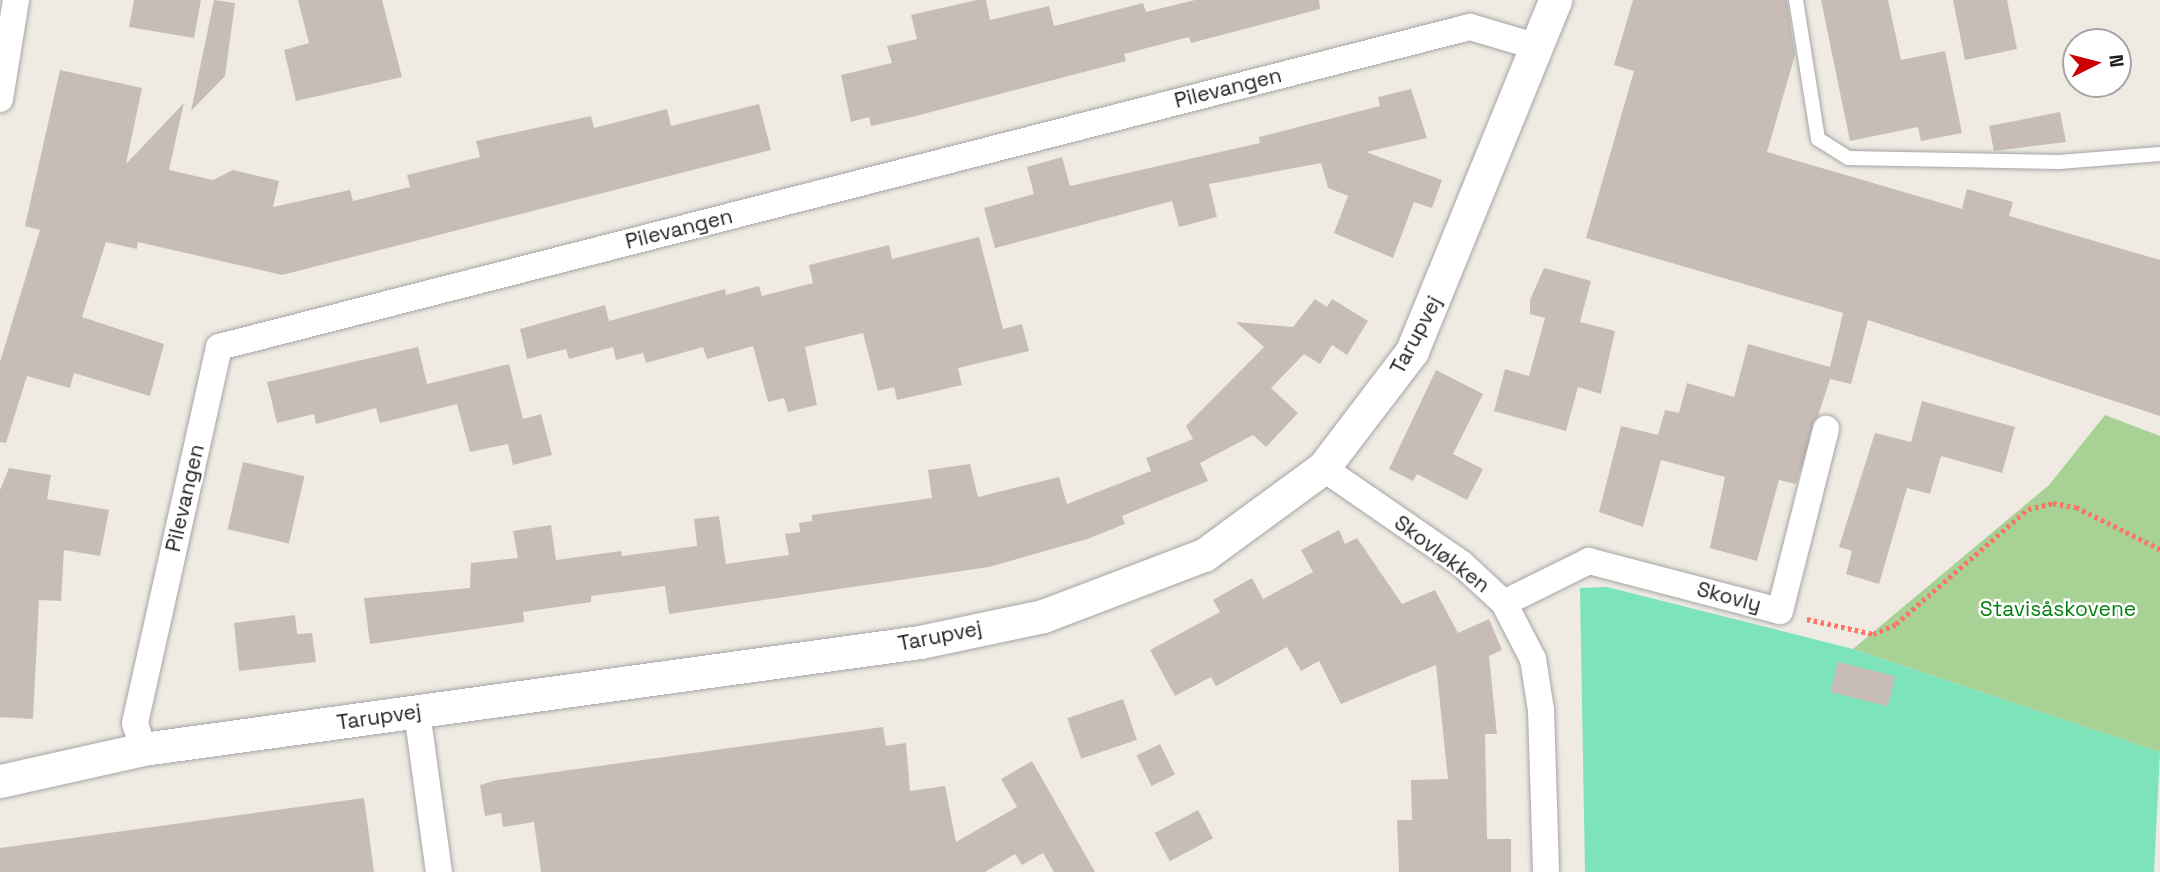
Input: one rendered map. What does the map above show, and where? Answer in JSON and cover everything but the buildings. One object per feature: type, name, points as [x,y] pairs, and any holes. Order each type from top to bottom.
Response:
[{"type":"street","points":[[0,99],[16,0]]},
{"type":"street","name":"Tarupvej","points":[[0,781],[143,750],[920,642],[1043,616],[1204,555],[1323,468],[1412,351],[1555,0]]},
{"type":"street","name":"Pilevangen","points":[[143,750],[135,723],[219,347],[1470,27],[1538,47]]},
{"type":"street","name":"Skovly","points":[[1503,603],[1589,561],[1780,611],[1826,429]]},
{"type":"street","name":"Skovløkken","points":[[1323,468],[1462,564],[1503,603],[1533,659],[1541,710],[1546,872]]},
{"type":"street","points":[[417,712],[439,872]]},
{"type":"lane","points":[[1796,0],[1818,139],[1847,158],[2059,162],[2160,154]]},
{"type":"path","points":[[1780,611],[1873,634],[1896,624],[2028,509],[2053,503],[2076,507],[2160,550]]},
{"type":"green space","name":"Stavisåskovene","points":[[2105,415],[2160,436],[2160,752],[1853,649],[2049,485]]},
{"type":"green space","points":[[1607,587],[1853,649],[2160,752],[2154,872],[1585,872],[1580,588]]}]
